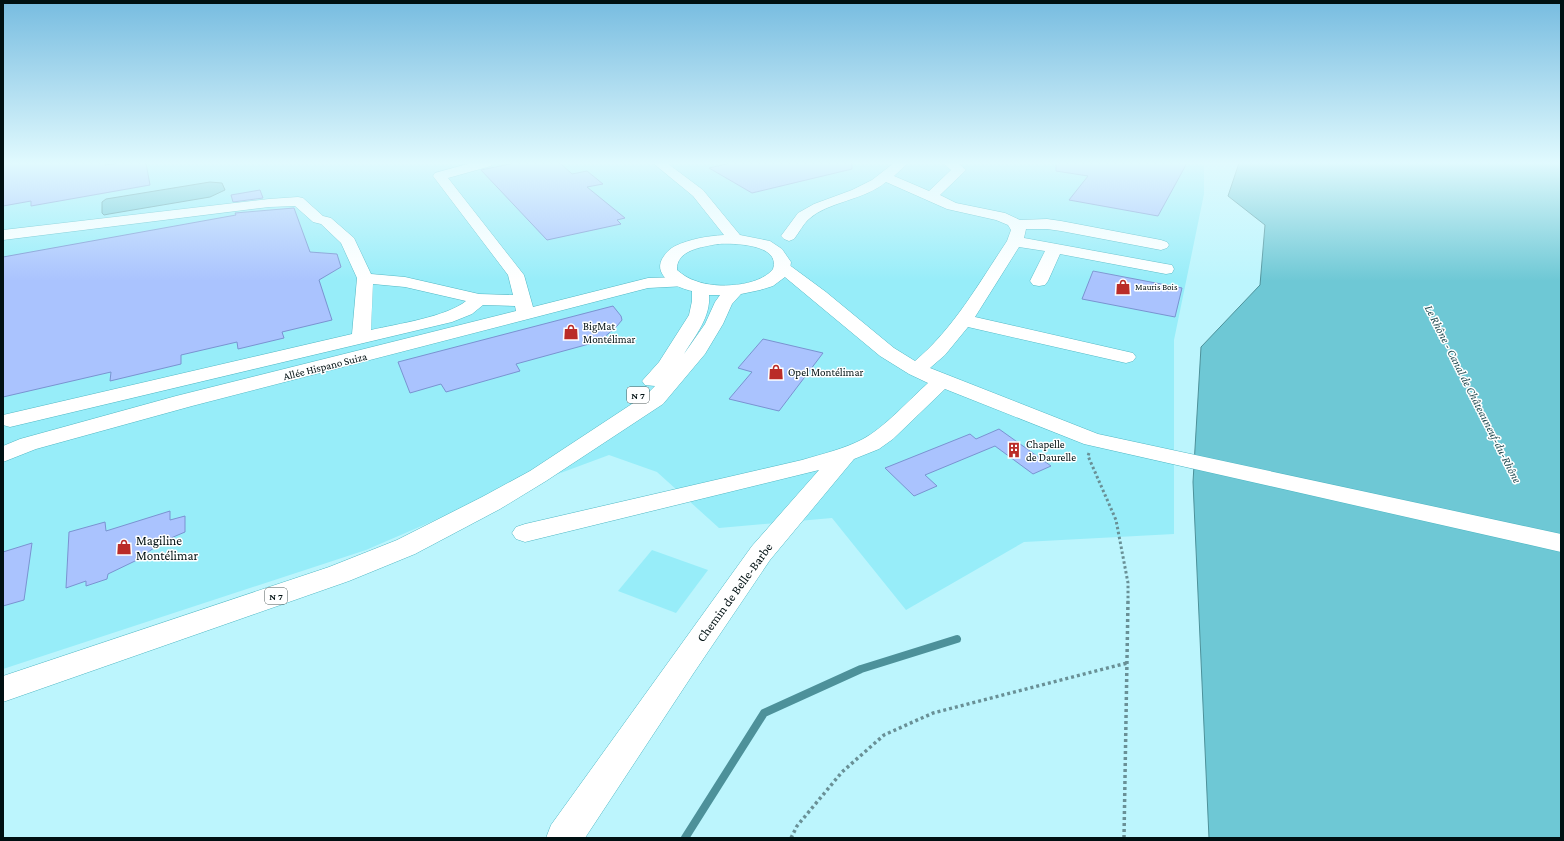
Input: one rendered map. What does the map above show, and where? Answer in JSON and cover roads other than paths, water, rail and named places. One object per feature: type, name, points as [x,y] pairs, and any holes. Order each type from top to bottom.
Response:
[{"type":"street","points":[[3,235],[280,202]]},
{"type":"street","points":[[299,202],[318,219],[326,221],[348,241],[365,278],[361,338]]},
{"type":"street","points":[[365,278],[405,282],[525,308],[516,275],[461,202]]},
{"type":"street","points":[[688,202],[701,216],[710,229],[706,241]]},
{"type":"street","points":[[707,202],[726,230],[736,240]]},
{"type":"street","points":[[764,282],[774,278],[785,244],[803,216],[819,207],[832,202]]},
{"type":"street","points":[[946,202],[960,208],[1000,216],[1016,233],[1054,249],[1166,269]]},
{"type":"street","points":[[916,370],[938,351],[964,320],[1016,233],[1047,224],[1161,245]]},
{"type":"street","points":[[761,244],[789,236]]},
{"type":"street","name":"Allée Hispano Suiza","points":[[648,283],[667,267],[671,258],[681,250],[706,241],[736,240],[761,244]]},
{"type":"street","points":[[761,244],[887,352],[916,370],[1092,439],[1561,543]]},
{"type":"street","points":[[1039,281],[1054,249]]},
{"type":"street","points":[[667,267],[672,276],[690,285]]},
{"type":"street","points":[[764,282],[786,285],[820,296]]},
{"type":"street","name":"Allée Hispano Suiza","points":[[3,455],[28,444],[525,308],[648,283],[690,285],[718,290],[736,289],[764,282]]},
{"type":"street","name":"N 7","points":[[538,476],[637,396],[667,366],[698,315],[701,301],[690,285]]},
{"type":"street","name":"N 7","points":[[3,689],[339,574],[406,547],[491,503],[538,476],[655,399],[698,350],[714,324],[724,302],[736,289]]},
{"type":"street","points":[[10,420],[445,318],[466,310],[479,299]]},
{"type":"street","points":[[964,320],[1126,357]]},
{"type":"street","name":"Chemin de Belle-Barbe","points":[[564,838],[761,552],[846,454],[871,444],[885,434],[942,381]]},
{"type":"street","points":[[525,533],[806,466],[846,454]]},
{"type":"water","points":[[102,202],[179,202],[104,215],[102,213]]},
{"type":"water","name":"Le Rhône - Canal de Châteauneuf-du-Rhône","points":[[1236,202],[1561,202],[1561,838],[1209,838],[1193,482],[1201,347],[1260,285],[1265,225]]},
{"type":"waterway","points":[[685,838],[764,713],[861,669],[957,639]]},
{"type":"place","name":"Mauris Bois","points":[[1123,287]]},
{"type":"place","name":"BigMat Montélimar","points":[[571,332]]},
{"type":"place","name":"Opel Montélimar","points":[[776,372]]},
{"type":"place","name":"Chapelle de Daurelle","points":[[1014,450]]},
{"type":"place","name":"Magiline Montélimar","points":[[124,547]]}]
